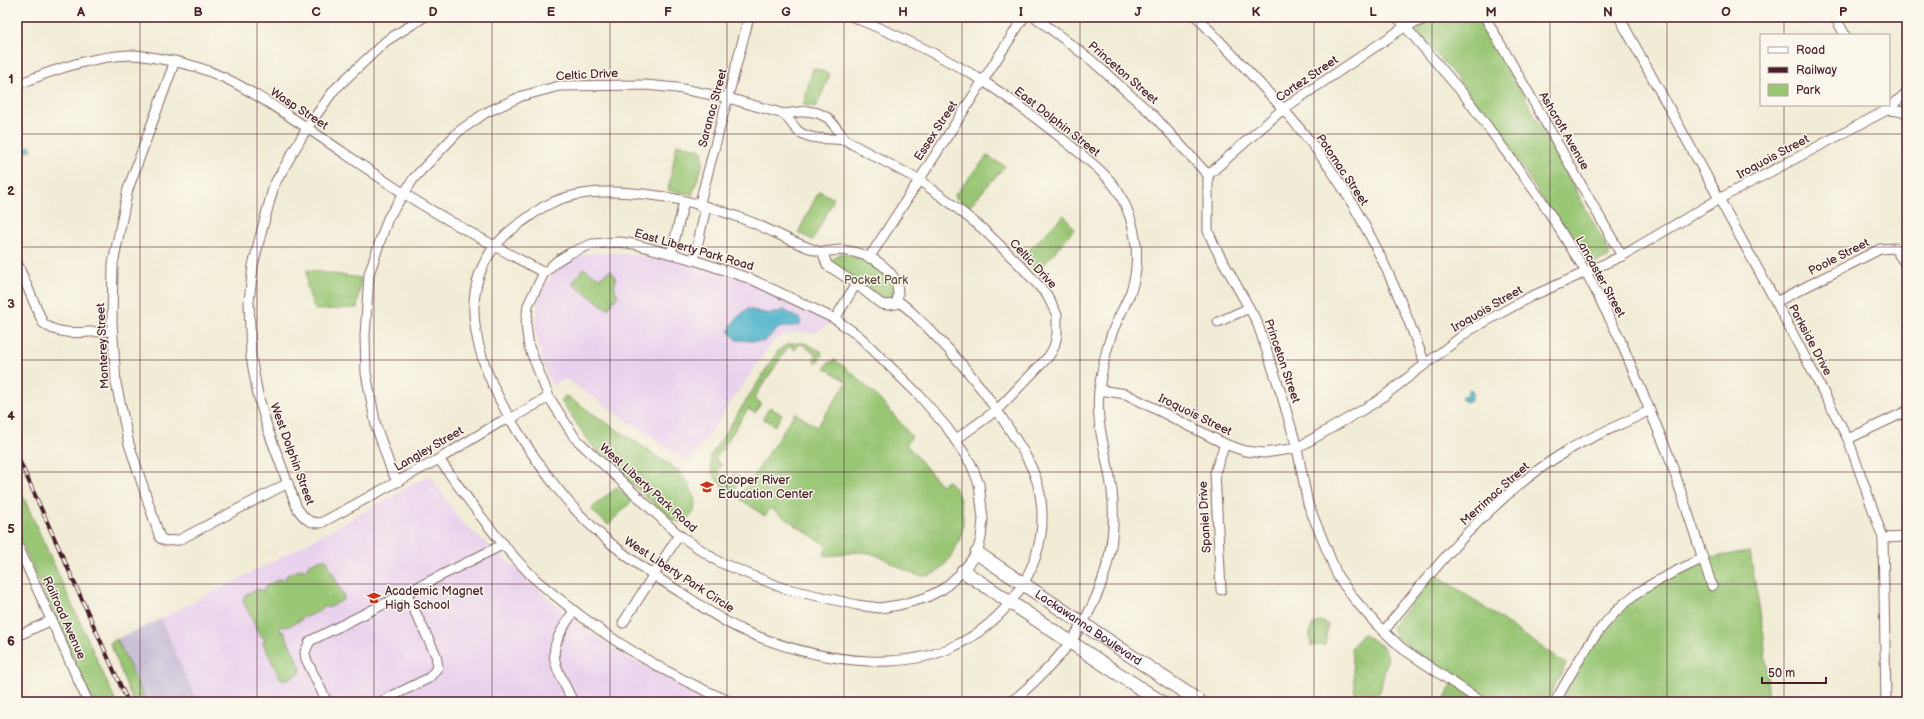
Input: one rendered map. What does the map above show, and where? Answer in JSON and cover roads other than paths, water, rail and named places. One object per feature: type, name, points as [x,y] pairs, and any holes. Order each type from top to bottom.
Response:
[{"type":"street","points":[[307,128],[334,90],[352,72],[386,41],[424,17]]},
{"type":"street","name":"Saranac Street","points":[[694,260],[702,206],[749,17]]},
{"type":"street","name":"East Dolphin Street","points":[[853,17],[931,53],[983,81],[1054,132],[1092,162],[1118,192],[1132,221],[1137,254],[1135,272],[1131,290],[1110,338],[1099,390],[1098,418],[1109,469],[1114,524],[1111,554],[1104,581],[1083,624],[1071,643],[1048,669],[1019,696],[1010,702]]},
{"type":"street","name":"Essex Street","points":[[869,258],[1024,17]]},
{"type":"street","name":"Princeton Street","points":[[1035,17],[1091,60],[1154,116],[1208,175],[1208,231],[1259,329],[1282,396],[1297,448],[1308,504],[1338,577],[1355,600],[1403,649],[1482,702]]},
{"type":"street","name":"Potomac Street","points":[[1197,17],[1283,109],[1341,185],[1366,229],[1402,300],[1425,364]]},
{"type":"street","name":"Lancaster Street","points":[[1397,17],[1470,102],[1542,201],[1586,272],[1619,337],[1669,456],[1712,586]]},
{"type":"street","name":"Cortez Street","points":[[1208,175],[1283,109],[1406,26],[1430,17]]},
{"type":"street","name":"Ashcroft Avenue","points":[[1485,17],[1622,256]]},
{"type":"street","name":"Parkside Drive","points":[[1618,17],[1720,199],[1848,438],[1883,538],[1886,702]]},
{"type":"street","points":[[1835,17],[1844,34]]},
{"type":"street","name":"Wasp Street","points":[[17,85],[40,75],[97,60],[134,55],[175,61],[206,69],[239,84],[403,193],[544,273]]},
{"type":"street","name":"Monterey Street","points":[[175,61],[128,189],[113,264],[112,331],[116,383],[124,426],[160,538],[166,541],[179,540],[288,483]]},
{"type":"street","name":"Celtic Drive","points":[[398,482],[392,472],[376,426],[366,373],[365,336],[369,274],[388,218],[403,193],[435,154],[458,132],[485,113],[522,96],[559,86],[645,85],[677,88],[728,98],[784,114],[791,120],[798,130],[806,135],[817,138],[846,140],[919,180],[983,229],[1021,266],[1047,295],[1054,307],[1058,326],[1051,351],[997,410],[955,440]]},
{"type":"street","name":"Iroquois Street","points":[[1890,104],[1907,92]]},
{"type":"street","points":[[1886,107],[1907,112]]},
{"type":"street","name":"Iroquois Street","points":[[1099,390],[1126,394],[1225,444],[1245,451],[1264,453],[1297,448],[1376,402],[1470,330],[1530,297],[1622,256],[1720,199],[1886,107]]},
{"type":"street","name":"Celtic Drive","points":[[784,114],[807,110],[818,113],[835,125],[846,140]]},
{"type":"street","name":"West Dolphin Street","points":[[307,128],[274,185],[253,266],[249,302],[251,357],[258,394],[268,430],[297,508],[304,518],[312,523],[321,523]]},
{"type":"street","name":"West Liberty Park Circle","points":[[823,253],[746,220],[702,206],[637,193],[600,192],[574,194],[546,205],[512,229],[495,246],[478,276],[473,308],[482,358],[496,396],[533,456],[561,494],[611,546],[653,576],[741,629],[809,652],[866,661],[909,660],[949,649],[978,632],[994,619],[1010,602],[1023,585],[1038,551],[1042,530],[1040,493],[1034,474],[1027,457],[997,410],[964,366],[941,341],[898,301]]},
{"type":"street","points":[[671,254],[684,202]]},
{"type":"street","name":"East Liberty Park Road","points":[[544,273],[570,253],[592,244],[627,243],[694,260],[751,279],[835,319],[859,336],[919,394],[955,440],[971,464],[979,484],[983,519],[981,538],[977,554],[963,571]]},
{"type":"street","name":"Poole Street","points":[[1776,302],[1880,249],[1895,248],[1907,267]]},
{"type":"street","points":[[840,250],[869,258],[885,267],[894,275],[899,292],[898,301],[896,304],[881,304],[856,284],[827,265],[823,253],[840,250]]},
{"type":"street","points":[[17,263],[43,323],[49,328],[62,332],[112,331]]},
{"type":"street","name":"West Liberty Park Road","points":[[544,273],[528,305],[526,325],[529,347],[549,397],[575,438],[679,535],[719,562],[783,588],[857,605],[880,608],[925,598],[943,589],[963,571]]},
{"type":"street","points":[[835,319],[856,284]]},
{"type":"street","points":[[1218,322],[1249,308]]},
{"type":"street","name":"Langley Street","points":[[321,523],[440,459],[500,422],[510,419],[549,397]]},
{"type":"street","name":"Merrimac Street","points":[[1384,631],[1446,555],[1534,473],[1597,433],[1650,410]]},
{"type":"street","points":[[1848,438],[1907,411]]},
{"type":"street","name":"Spaniel Drive","points":[[1221,590],[1215,472],[1225,444]]},
{"type":"street","points":[[440,459],[476,511],[504,544],[535,578],[574,611],[612,640],[656,666],[697,688],[732,702]]},
{"type":"street","points":[[623,623],[679,535]]},
{"type":"street","points":[[1883,538],[1907,537]]},
{"type":"street","name":"Railroad Avenue","points":[[17,544],[88,702]]},
{"type":"street","points":[[328,702],[306,659],[305,652],[310,641],[504,544]]},
{"type":"street","name":"Lackawanna Boulevard","points":[[977,554],[1200,702]]},
{"type":"street","points":[[1555,702],[1588,644],[1610,617],[1635,595],[1669,574],[1703,558]]},
{"type":"street","name":"Lackawanna Boulevard","points":[[963,571],[1161,702]]},
{"type":"street","points":[[380,702],[429,678],[438,667],[436,654],[406,593]]},
{"type":"street","points":[[574,611],[557,636],[553,651],[556,665],[574,702]]},
{"type":"street","points":[[17,636],[52,620]]},
{"type":"water","points":[[30,146],[32,150],[21,154],[18,153],[19,150]]},
{"type":"water","points":[[747,309],[770,314],[784,310],[800,319],[801,322],[800,325],[779,328],[764,342],[737,340],[729,332],[730,328],[736,319]]},
{"type":"water","points":[[1469,389],[1472,390],[1473,393],[1471,401],[1467,402],[1462,400],[1462,396],[1467,395]]},
{"type":"railway","points":[[17,455],[128,702]]},
{"type":"place","name":"Cooper River Education Center","points":[[707,487]]},
{"type":"place","name":"Academic Magnet High School","points":[[374,598]]},
{"type":"park label","name":"Pocket Park","points":[[876,280]]}]
